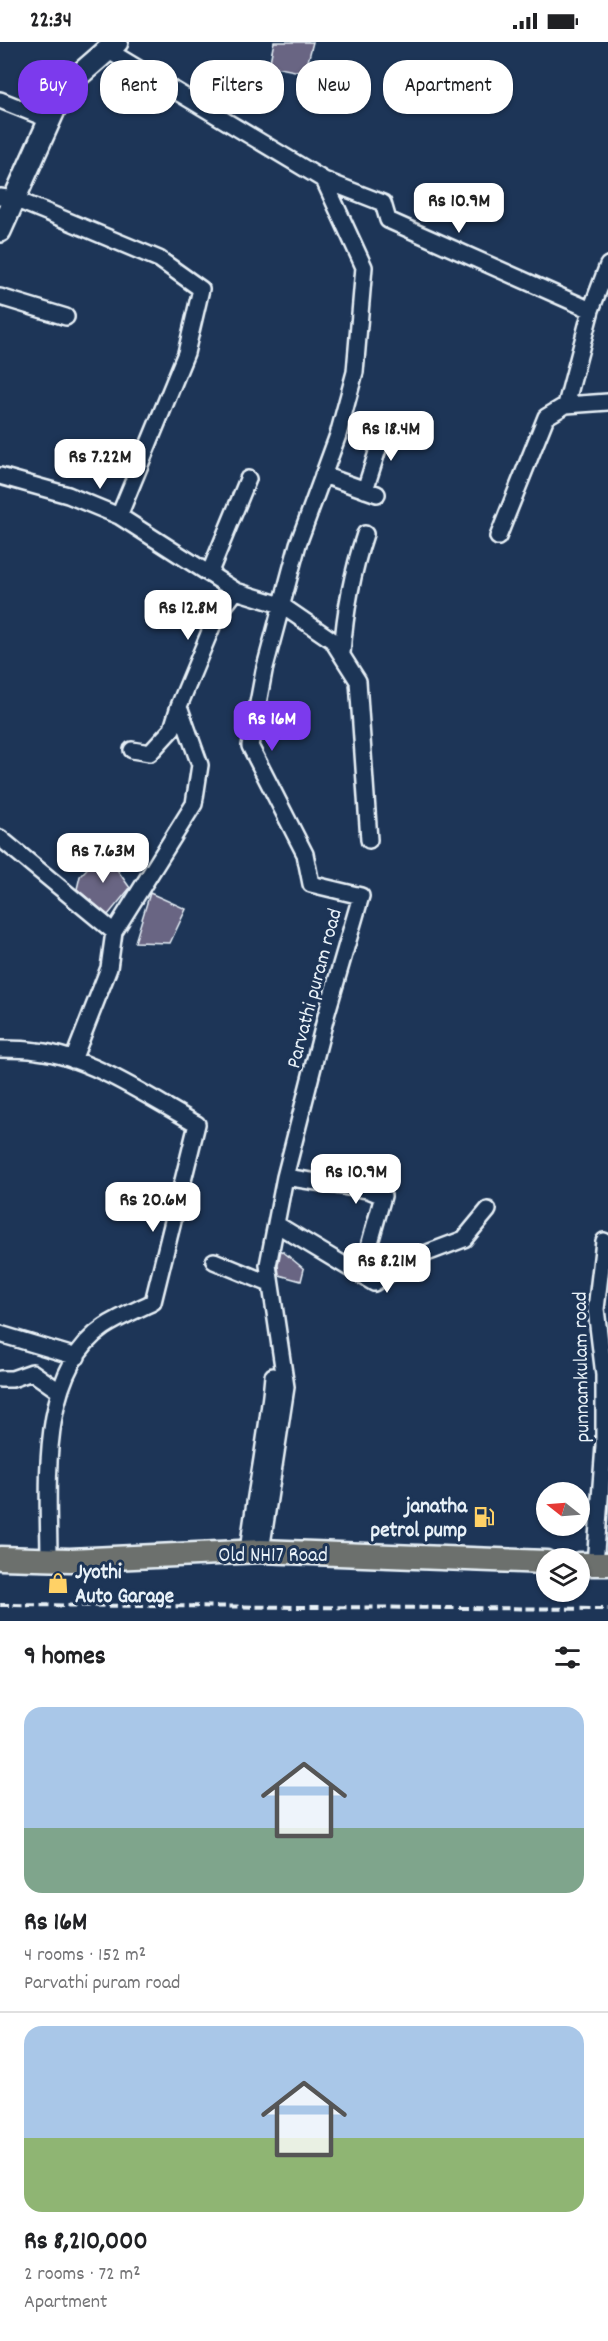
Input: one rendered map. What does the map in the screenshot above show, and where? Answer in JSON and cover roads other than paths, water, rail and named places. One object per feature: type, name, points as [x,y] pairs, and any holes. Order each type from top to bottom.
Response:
[{"type":"main road","name":"Old NH17 Road","points":[[0,1558],[50,1559],[255,1551],[536,1562]]},
{"type":"street","points":[[0,231],[7,198],[50,120],[64,88],[113,46],[324,180],[383,203],[388,220],[591,310]]},
{"type":"street","points":[[0,100],[50,120]]},
{"type":"street","name":"Parvathi puram road","points":[[255,1551],[286,1387],[268,1265],[285,1177],[326,1016],[361,896],[311,884],[304,854],[250,746],[264,671],[298,544],[338,435],[355,372],[364,267],[324,180]]},
{"type":"street","points":[[7,198],[159,259],[201,289],[186,353],[118,516]]},
{"type":"street","points":[[566,405],[591,310],[608,265]]},
{"type":"street","points":[[0,297],[66,317]]},
{"type":"street","points":[[498,537],[546,417],[566,405],[608,402]]},
{"type":"street","points":[[323,475],[371,492],[386,424]]},
{"type":"street","points":[[0,476],[68,495],[118,516],[236,591],[281,605],[332,640],[358,681],[369,840]]},
{"type":"street","points":[[209,574],[248,479]]},
{"type":"street","points":[[342,653],[344,624],[354,568],[364,534]]},
{"type":"street","points":[[132,750],[150,753],[172,729],[179,706],[216,617],[236,591]]},
{"type":"street","points":[[73,1060],[109,968],[114,932],[194,804],[200,765],[179,706]]},
{"type":"street","points":[[0,838],[114,932]]},
{"type":"street","points":[[0,1049],[39,1051],[73,1060],[105,1074],[197,1124],[153,1302],[102,1328],[76,1357],[59,1391],[49,1450],[50,1559]]},
{"type":"street","points":[[285,1177],[368,1190],[382,1196],[361,1275]]},
{"type":"street","points":[[276,1224],[374,1282],[411,1260],[464,1239],[488,1210]]},
{"type":"street","name":"punnamkulam road","points":[[594,1564],[604,1446],[604,1375],[596,1309],[604,1241]]},
{"type":"street","points":[[214,1261],[270,1284]]},
{"type":"street","points":[[0,1334],[76,1357]]},
{"type":"street","points":[[0,1379],[12,1379],[32,1372],[59,1391]]},
{"type":"street","points":[[255,1551],[255,1491],[266,1450],[273,1376]]},
{"type":"railway","points":[[0,1605],[608,1609]]},
{"type":"place","name":"janatha petrol pump","points":[[484,1517]]},
{"type":"place","name":"Jyothi Auto Garage","points":[[58,1583]]}]
